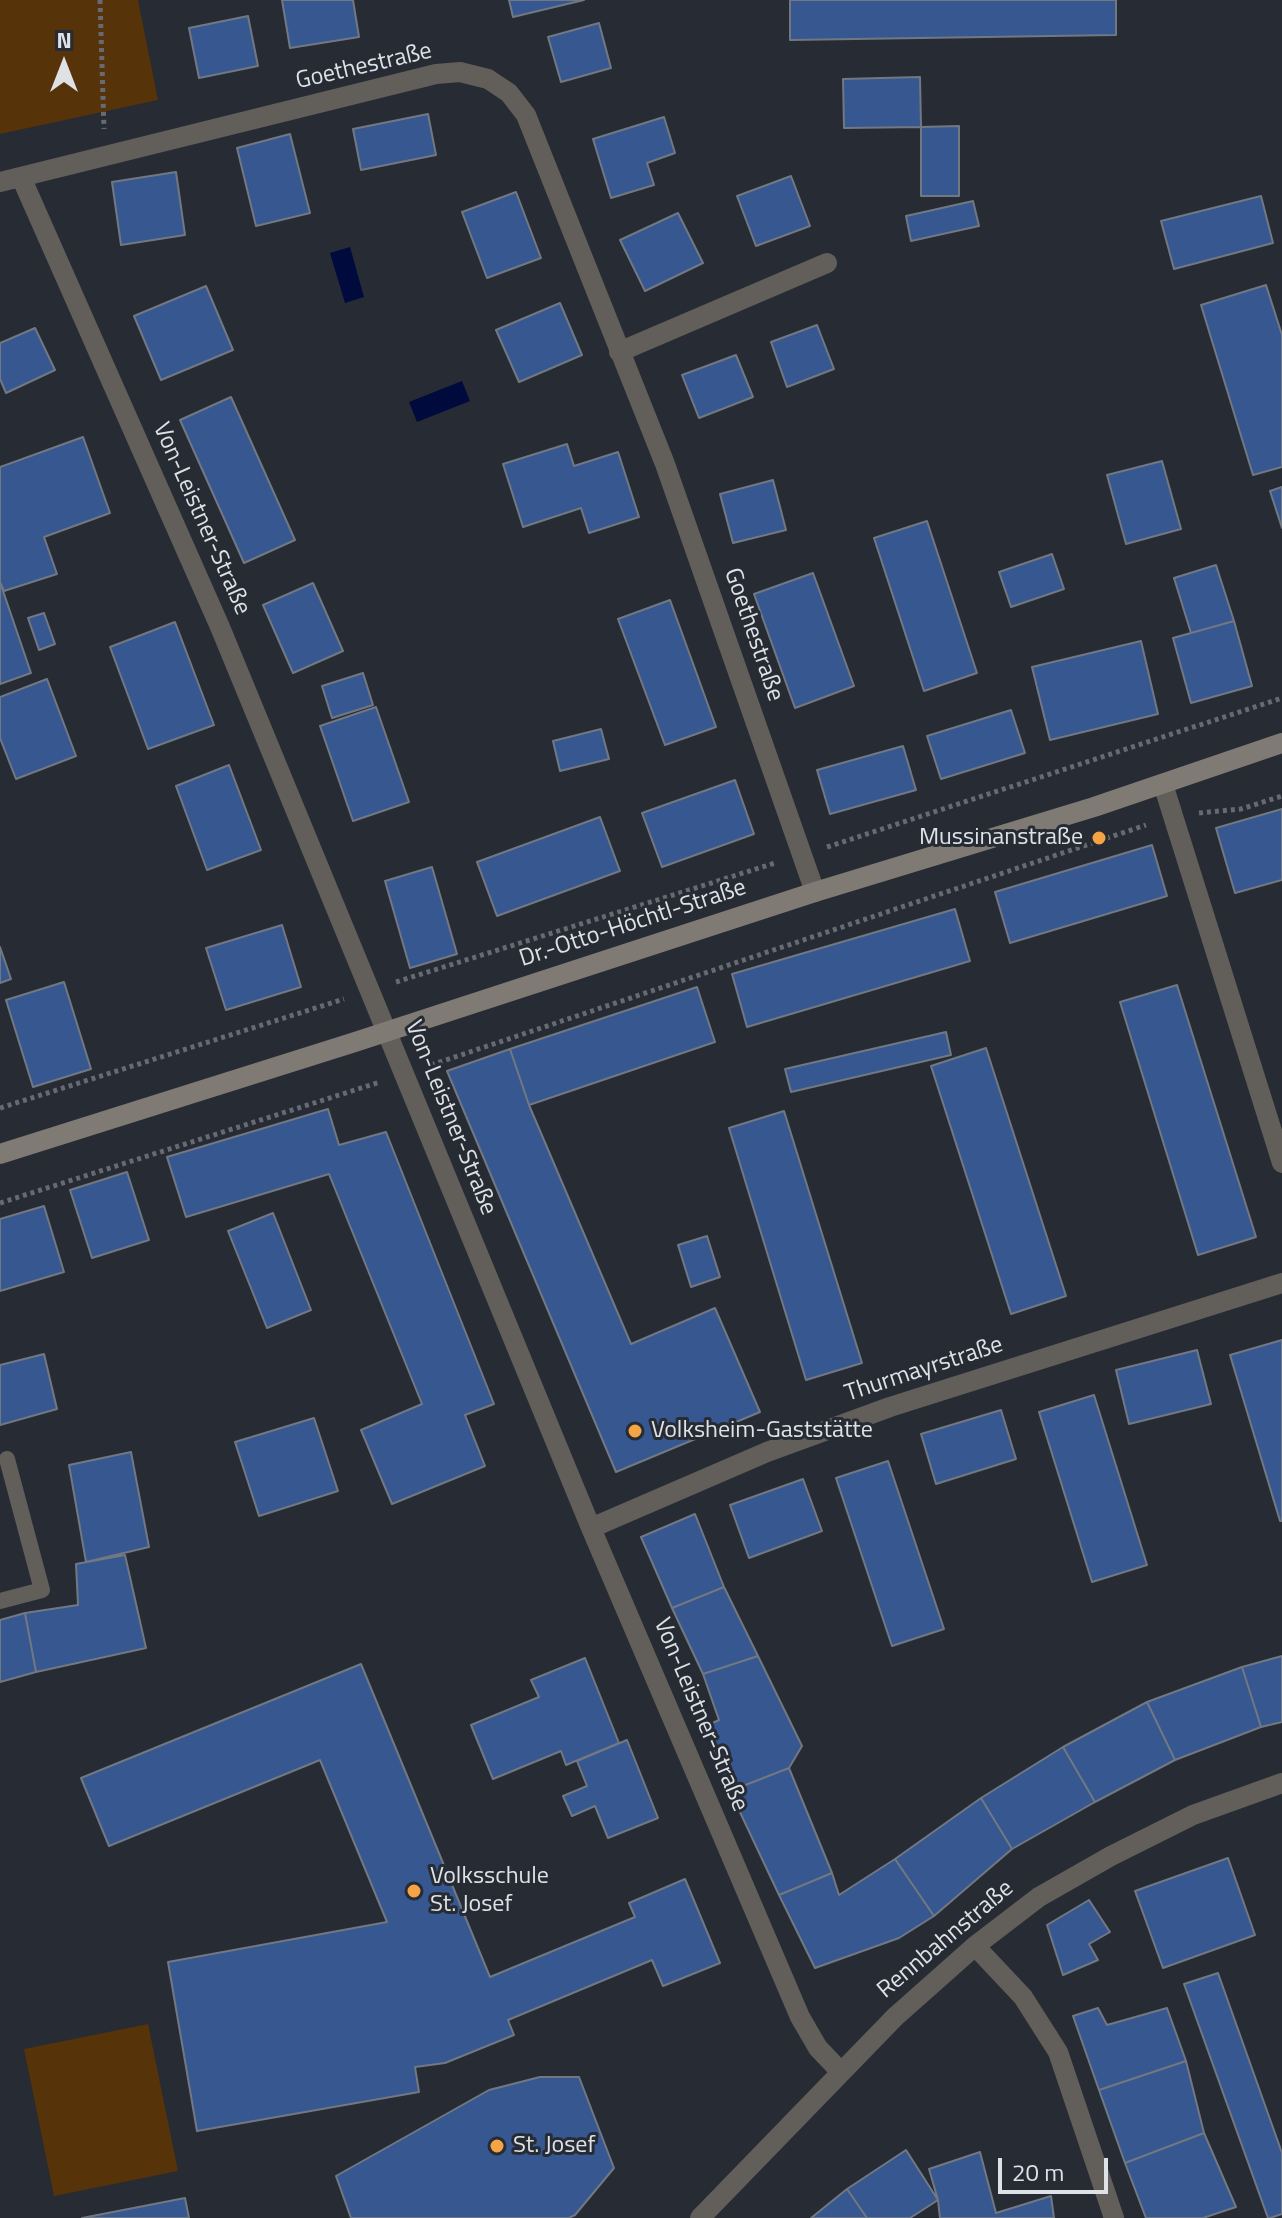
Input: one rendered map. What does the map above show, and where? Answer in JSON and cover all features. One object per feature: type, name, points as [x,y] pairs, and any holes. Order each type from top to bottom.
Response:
[{"type":"street","name":"Goethestraße","points":[[0,182],[436,74],[460,72],[488,79],[509,93],[526,115],[665,464],[815,892]]},
{"type":"street","name":"Von-Leistner-Straße","points":[[21,177],[220,627],[591,1528],[800,2017],[818,2048],[840,2071]]},
{"type":"street","points":[[619,352],[827,263]]},
{"type":"street","name":"Dr.-Otto-Höchtl-Straße","points":[[0,1154],[815,892],[1094,807],[1282,743]]},
{"type":"street","points":[[1163,784],[1282,1163]]},
{"type":"street","name":"Thurmayrstraße","points":[[591,1528],[767,1452],[890,1407],[1282,1283]]},
{"type":"street","name":"Rennbahnstraße","points":[[700,2218],[895,2017],[975,1946],[1039,1897],[1193,1815],[1282,1783]]},
{"type":"street","points":[[975,1946],[1023,1997],[1058,2052],[1114,2218]]},
{"type":"lane","points":[[0,1601],[42,1590],[7,1459]]},
{"type":"path","points":[[100,0],[104,158]]},
{"type":"path","points":[[0,1108],[802,855],[1282,698]]},
{"type":"path","points":[[0,1203],[403,1074],[1173,816],[1241,809],[1282,796]]},
{"type":"shaded area","points":[[0,0],[138,0],[158,100],[0,134]]},
{"type":"shaded area","points":[[350,247],[364,297],[345,303],[330,253]]},
{"type":"shaded area","points":[[462,381],[470,401],[417,422],[409,402]]},
{"type":"shaded area","points":[[148,2024],[178,2171],[54,2196],[24,2049]]},
{"type":"building","points":[[282,0],[353,0],[359,37],[290,48]]},
{"type":"building","points":[[509,0],[584,0],[513,17]]},
{"type":"building","points":[[790,0],[1116,0],[1116,35],[790,40]]},
{"type":"building","points":[[248,16],[258,66],[199,78],[189,28]]},
{"type":"building","points":[[599,23],[611,68],[561,82],[548,37]]},
{"type":"building","points":[[920,77],[921,127],[844,128],[843,79]]},
{"type":"building","points":[[428,114],[436,155],[361,170],[353,129]]},
{"type":"building","points":[[664,117],[675,153],[647,163],[654,185],[611,198],[593,139]]},
{"type":"building","points":[[959,126],[959,196],[921,196],[921,127]]},
{"type":"building","points":[[290,134],[310,213],[256,226],[237,148]]},
{"type":"building","points":[[176,172],[185,235],[121,245],[112,182]]},
{"type":"building","points":[[791,176],[810,226],[756,246],[737,196]]},
{"type":"building","points":[[516,192],[541,258],[487,278],[462,212]]},
{"type":"building","points":[[1261,196],[1273,243],[1174,269],[1161,221]]},
{"type":"building","points":[[973,201],[979,226],[911,241],[906,216]]},
{"type":"building","points":[[678,213],[703,263],[645,291],[620,240]]},
{"type":"building","points":[[1266,285],[1282,335],[1282,467],[1253,475],[1201,305]]},
{"type":"building","points":[[206,286],[233,350],[161,380],[134,316]]},
{"type":"building","points":[[560,303],[582,355],[519,382],[496,330]]},
{"type":"building","points":[[817,325],[834,369],[787,387],[771,342]]},
{"type":"building","points":[[35,328],[55,370],[6,393],[0,379],[0,343]]},
{"type":"building","points":[[736,355],[753,397],[699,418],[682,375]]},
{"type":"building","points":[[231,397],[295,540],[244,563],[180,420]]},
{"type":"building","points":[[83,437],[110,513],[44,537],[57,574],[4,591],[0,582],[0,467]]},
{"type":"building","points":[[567,444],[574,466],[618,452],[639,517],[589,533],[581,508],[523,527],[503,464]]},
{"type":"building","points":[[1162,461],[1181,529],[1126,544],[1107,475]]},
{"type":"building","points":[[773,480],[786,530],[733,543],[720,494]]},
{"type":"building","points":[[1282,487],[1282,528],[1270,491]]},
{"type":"building","points":[[927,521],[977,673],[924,691],[874,538]]},
{"type":"building","points":[[1052,554],[1064,589],[1011,607],[999,572]]},
{"type":"building","points":[[1216,565],[1234,621],[1191,633],[1174,578]]},
{"type":"building","points":[[813,573],[854,686],[795,708],[754,594]]},
{"type":"building","points":[[0,582],[31,673],[0,684]]},
{"type":"building","points":[[313,583],[343,651],[293,673],[263,605]]},
{"type":"building","points":[[670,600],[716,727],[665,745],[618,619]]},
{"type":"building","points":[[44,613],[55,644],[39,650],[28,618]]},
{"type":"building","points":[[1234,621],[1252,686],[1191,703],[1173,638]]},
{"type":"building","points":[[175,622],[214,725],[148,749],[110,647]]},
{"type":"building","points":[[1141,641],[1158,714],[1050,740],[1032,667]]},
{"type":"building","points":[[363,673],[373,705],[332,718],[322,686]]},
{"type":"building","points":[[47,679],[76,756],[16,779],[0,738],[0,697]]},
{"type":"building","points":[[376,707],[409,802],[353,821],[320,726]]},
{"type":"building","points":[[1011,710],[1025,753],[941,779],[927,736]]},
{"type":"building","points":[[601,729],[609,759],[560,771],[553,741]]},
{"type":"building","points":[[903,746],[916,790],[830,814],[817,770]]},
{"type":"building","points":[[229,765],[261,850],[207,870],[176,786]]},
{"type":"building","points":[[735,780],[754,834],[662,867],[642,813]]},
{"type":"building","points":[[1282,809],[1282,880],[1235,893],[1216,828]]},
{"type":"building","points":[[600,817],[620,871],[497,916],[477,862]]},
{"type":"building","points":[[1152,845],[1167,896],[1010,943],[995,892]]},
{"type":"building","points":[[432,867],[457,954],[410,968],[385,881]]},
{"type":"building","points":[[955,909],[970,961],[747,1027],[732,974]]},
{"type":"building","points":[[282,925],[301,987],[226,1010],[206,948]]},
{"type":"building","points":[[0,947],[11,979],[0,983]]},
{"type":"building","points":[[64,982],[91,1069],[33,1087],[6,1000]]},
{"type":"building","points":[[1177,985],[1256,1237],[1198,1255],[1120,1002]]},
{"type":"building","points":[[697,987],[715,1042],[529,1105],[510,1049]]},
{"type":"building","points":[[946,1032],[951,1055],[791,1092],[785,1069]]},
{"type":"building","points":[[986,1048],[1066,1296],[1011,1314],[931,1066]]},
{"type":"building","points":[[510,1049],[529,1105],[631,1344],[715,1308],[760,1412],[616,1472],[447,1071]]},
{"type":"building","points":[[328,1109],[339,1145],[386,1132],[494,1404],[465,1415],[485,1466],[392,1504],[361,1430],[422,1404],[329,1174],[186,1217],[167,1157]]},
{"type":"building","points":[[784,1111],[862,1363],[806,1380],[729,1128]]},
{"type":"building","points":[[127,1172],[149,1240],[92,1258],[70,1190]]},
{"type":"building","points":[[44,1206],[64,1272],[0,1291],[0,1219]]},
{"type":"building","points":[[273,1213],[311,1310],[267,1328],[228,1231]]},
{"type":"building","points":[[707,1236],[720,1277],[691,1287],[678,1245]]},
{"type":"building","points":[[1282,1340],[1282,1521],[1280,1521],[1230,1355]]},
{"type":"building","points":[[1197,1350],[1211,1404],[1129,1424],[1116,1370]]},
{"type":"building","points":[[44,1354],[57,1409],[0,1425],[0,1365]]},
{"type":"building","points":[[1094,1395],[1147,1565],[1092,1582],[1039,1412]]},
{"type":"building","points":[[1001,1410],[1016,1459],[936,1484],[921,1434]]},
{"type":"building","points":[[314,1418],[338,1491],[259,1516],[235,1442]]},
{"type":"building","points":[[131,1452],[149,1547],[86,1562],[69,1465]]},
{"type":"building","points":[[888,1461],[944,1629],[892,1646],[836,1478]]},
{"type":"building","points":[[803,1479],[822,1531],[749,1558],[730,1505]]},
{"type":"building","points":[[695,1514],[724,1587],[672,1608],[641,1537]]},
{"type":"building","points":[[125,1555],[146,1648],[36,1672],[25,1613],[78,1605],[76,1564]]},
{"type":"building","points":[[724,1587],[758,1656],[703,1674],[672,1608]]},
{"type":"building","points":[[25,1613],[36,1672],[0,1682],[0,1620]]},
{"type":"building","points":[[758,1656],[802,1746],[789,1768],[730,1791],[706,1726],[719,1720],[703,1674]]},
{"type":"building","points":[[1282,1656],[1282,1722],[1261,1727],[1242,1667]]},
{"type":"building","points":[[585,1658],[619,1743],[566,1765],[561,1751],[493,1779],[471,1725],[539,1697],[531,1680]]},
{"type":"building","name":"Volksschule St. Josef","points":[[361,1664],[490,1977],[635,1917],[629,1903],[685,1879],[720,1963],[663,1986],[652,1960],[508,2020],[514,2035],[445,2063],[415,2067],[419,2092],[197,2131],[168,1962],[387,1922],[320,1760],[109,1846],[81,1778]]},
{"type":"building","points":[[1242,1667],[1261,1727],[1175,1760],[1147,1702]]},
{"type":"building","points":[[1147,1702],[1175,1760],[1095,1802],[1063,1747]]},
{"type":"building","points":[[627,1740],[658,1818],[608,1838],[595,1806],[572,1816],[563,1796],[587,1786],[577,1761]]},
{"type":"building","points":[[1063,1747],[1095,1802],[1012,1849],[981,1798]]},
{"type":"building","points":[[789,1768],[832,1873],[779,1895],[730,1791]]},
{"type":"building","points":[[981,1798],[1012,1849],[934,1916],[895,1859]]},
{"type":"building","points":[[1228,1858],[1255,1935],[1163,1968],[1135,1891]]},
{"type":"building","points":[[895,1859],[934,1916],[899,1938],[815,1968],[779,1895],[832,1873],[839,1895]]},
{"type":"building","points":[[1089,1900],[1110,1932],[1089,1944],[1098,1960],[1063,1975],[1047,1925]]},
{"type":"building","points":[[1218,1973],[1282,2153],[1282,2214],[1270,2218],[1184,1984]]},
{"type":"building","points":[[1098,2008],[1107,2025],[1167,2008],[1186,2061],[1099,2090],[1073,2016]]},
{"type":"building","points":[[1186,2061],[1204,2133],[1125,2163],[1099,2090]]},
{"type":"building","name":"St. Josef","points":[[540,2077],[579,2077],[614,2168],[575,2215],[569,2218],[351,2218],[336,2176],[489,2090]]},
{"type":"building","points":[[1204,2133],[1236,2207],[1203,2218],[1146,2218],[1125,2163]]},
{"type":"building","points":[[906,2150],[938,2200],[910,2218],[867,2218],[847,2189]]},
{"type":"building","points":[[980,2152],[996,2213],[1051,2196],[1054,2218],[940,2218],[929,2169]]},
{"type":"building","points":[[847,2189],[867,2218],[811,2218]]},
{"type":"building","points":[[185,2198],[189,2218],[82,2218]]},
{"type":"place","name":"Mussinanstraße","points":[[1099,838]]},
{"type":"place","name":"Volksheim-Gaststätte","points":[[635,1431]]},
{"type":"place","name":"Volksschule St. Josef","points":[[414,1891]]},
{"type":"place","name":"St. Josef","points":[[497,2146]]}]
